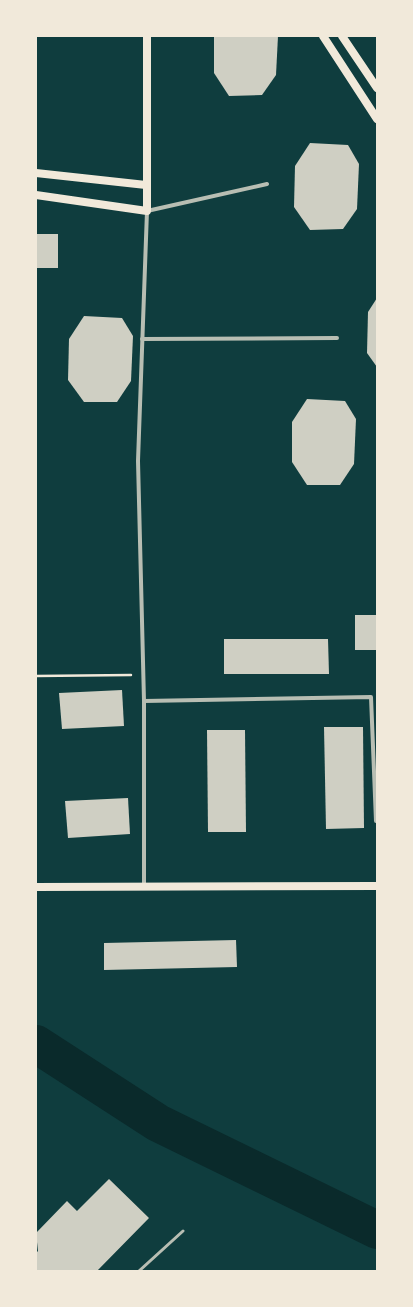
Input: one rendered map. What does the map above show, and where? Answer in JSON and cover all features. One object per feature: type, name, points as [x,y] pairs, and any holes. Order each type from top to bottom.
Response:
[{"type":"main road","points":[[36,195],[146,211],[146,36]]},
{"type":"main road","points":[[323,36],[377,120]]},
{"type":"main road","points":[[342,36],[377,88]]},
{"type":"main road","points":[[36,173],[146,185]]},
{"type":"main road","points":[[36,887],[377,886]]},
{"type":"street","points":[[144,887],[144,701],[138,461],[146,211],[267,184]]},
{"type":"street","points":[[142,339],[337,338]]},
{"type":"street","points":[[144,701],[371,697],[376,821]]},
{"type":"lane","points":[[139,1271],[183,1230]]},
{"type":"path","points":[[36,676],[143,675]]},
{"type":"building","points":[[214,36],[278,36],[276,75],[262,95],[229,96],[214,73]]},
{"type":"building","points":[[310,143],[348,145],[359,164],[357,209],[343,229],[310,230],[294,207],[295,166]]},
{"type":"building","points":[[36,234],[58,234],[58,268],[36,268]]},
{"type":"building","points":[[377,298],[377,367],[367,353],[368,312]]},
{"type":"building","points":[[84,316],[122,318],[133,336],[131,381],[117,402],[84,402],[68,380],[69,339]]},
{"type":"building","points":[[307,399],[345,401],[356,419],[354,464],[340,485],[307,485],[292,462],[292,422]]},
{"type":"building","points":[[355,615],[377,615],[377,650],[355,650]]},
{"type":"building","points":[[224,639],[328,639],[329,674],[224,674]]},
{"type":"building","points":[[122,690],[124,726],[62,729],[59,693]]},
{"type":"building","points":[[324,727],[363,727],[364,828],[326,829]]},
{"type":"building","points":[[207,730],[245,730],[246,832],[208,832]]},
{"type":"building","points":[[128,798],[130,834],[68,838],[65,801]]},
{"type":"building","points":[[236,940],[237,967],[104,970],[104,943]]},
{"type":"building","points":[[109,1179],[149,1218],[97,1271],[36,1271],[36,1253],[38,1251],[36,1233],[67,1201],[77,1211]]},
{"type":"waterway","points":[[36,1044],[158,1123],[377,1230]]}]
